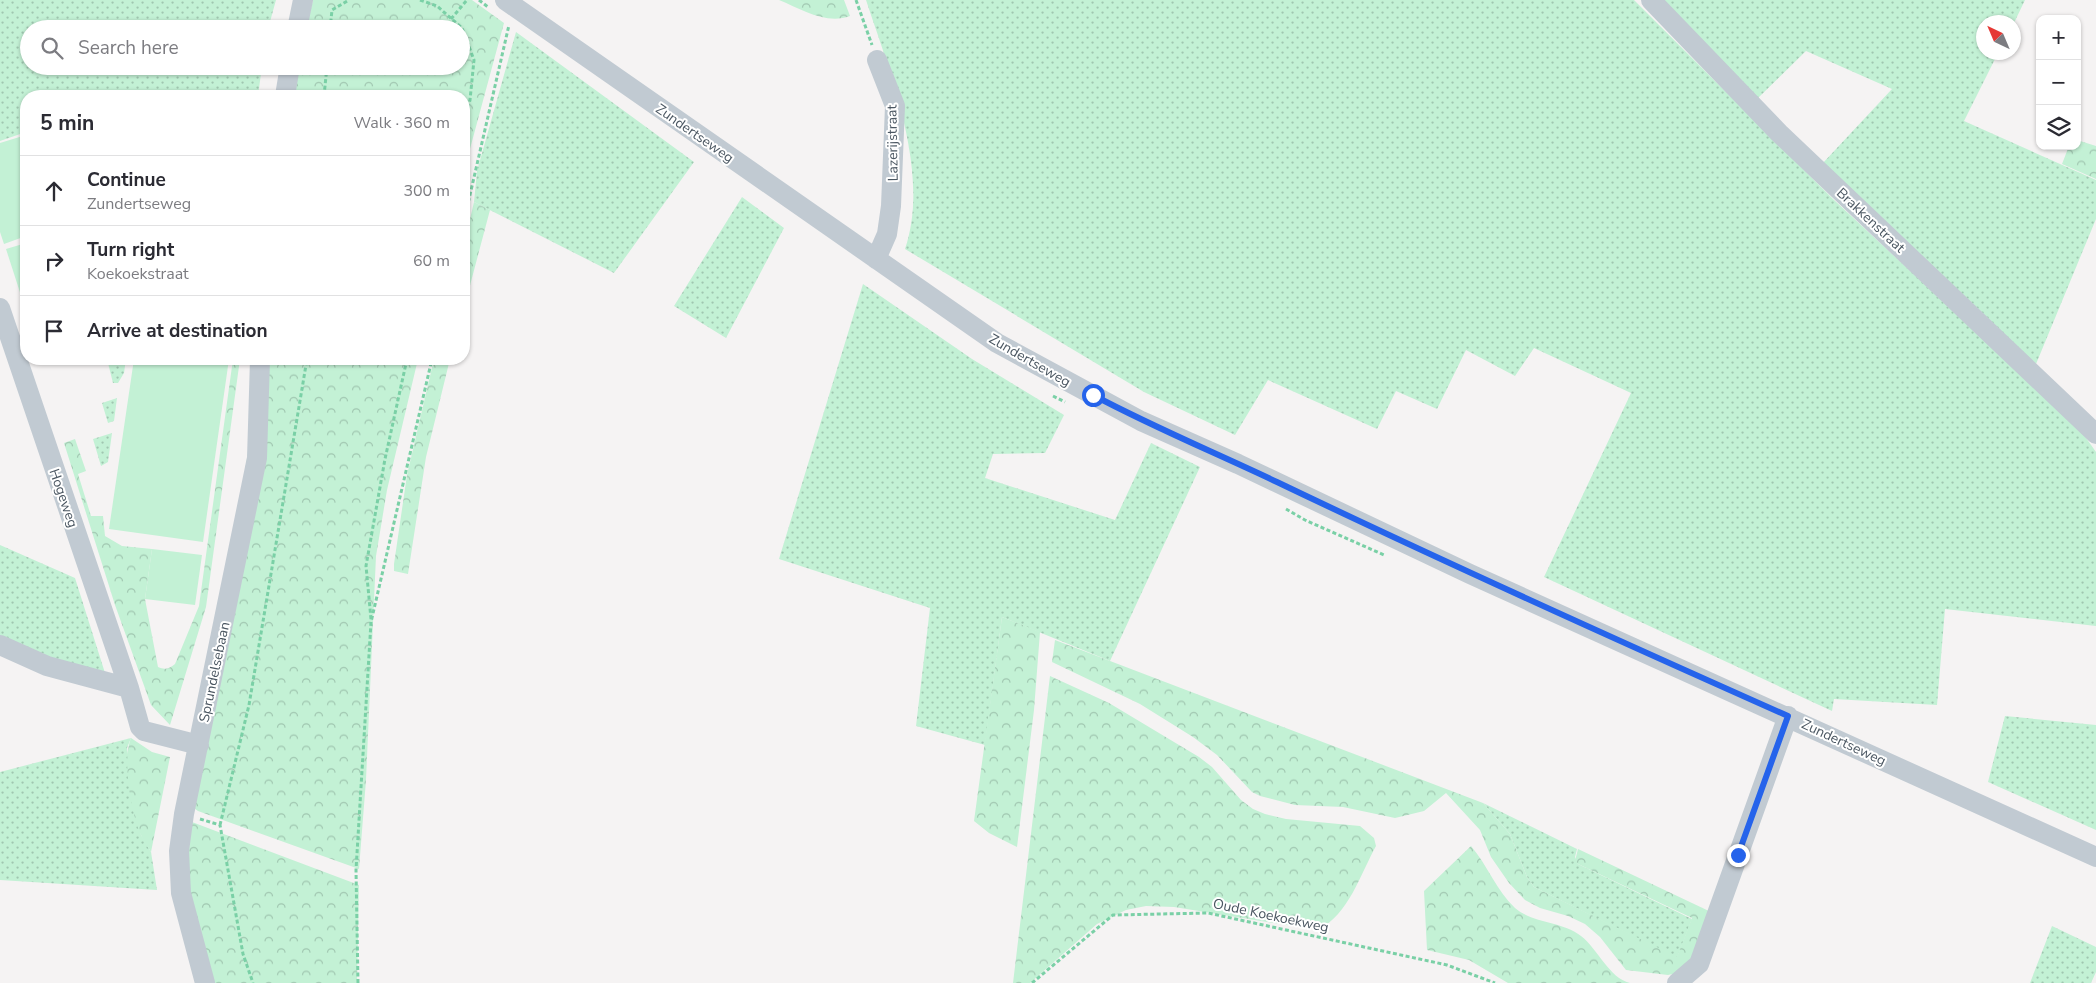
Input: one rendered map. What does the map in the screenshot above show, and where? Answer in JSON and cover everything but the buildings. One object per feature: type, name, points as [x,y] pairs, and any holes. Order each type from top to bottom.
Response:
[{"type":"street","points":[[299,20],[303,0]]},
{"type":"street","name":"Brakkenstraat","points":[[1651,0],[1780,133],[2096,434]]},
{"type":"street","name":"Zundertseweg","points":[[511,5],[997,343],[1142,421],[1480,578],[2096,857]]},
{"type":"street","name":"Lazerijstraat","points":[[876,259],[887,234],[891,206],[894,143],[894,106],[877,60]]},
{"type":"street","points":[[285,90],[288,75]]},
{"type":"street","name":"Hogeweg","points":[[0,308],[129,688],[137,722],[144,731],[199,745]]},
{"type":"street","name":"Sprundelsebaan","points":[[205,983],[181,893],[179,851],[184,814],[257,458],[260,365]]},
{"type":"street","points":[[0,645],[47,666],[129,688]]},
{"type":"street","points":[[1677,983],[1699,964],[1788,716]]},
{"type":"path","points":[[331,20],[332,10],[349,0]]},
{"type":"path","points":[[420,0],[437,6],[451,19],[467,0]]},
{"type":"path","points":[[856,0],[877,60]]},
{"type":"path","points":[[470,195],[510,22],[511,5]]},
{"type":"path","points":[[470,49],[474,60],[470,100]]},
{"type":"path","points":[[325,90],[326,75]]},
{"type":"path","points":[[253,983],[242,954],[220,825],[250,705],[306,365]]},
{"type":"path","points":[[358,983],[356,870],[371,622],[366,566],[385,459],[406,365]]},
{"type":"path","points":[[371,622],[431,365]]},
{"type":"path","points":[[184,814],[220,825]]},
{"type":"path","name":"Oude Koekoekweg","points":[[1032,983],[1113,915],[1208,912],[1447,965],[1495,983]]},
{"type":"green space","points":[[0,0],[276,0],[270,20],[20,20],[20,75],[261,75],[259,90],[20,90],[20,134],[0,141]]},
{"type":"green space","points":[[313,0],[472,0],[504,23],[470,149],[470,90],[294,90],[297,75],[470,75],[470,20],[308,20]]},
{"type":"green space","points":[[779,0],[844,0],[850,16],[832,19],[814,15]]},
{"type":"green space","points":[[866,0],[1634,0],[1833,199],[2079,428],[2096,452],[2096,626],[1945,609],[1937,705],[1834,699],[1832,711],[1544,577],[1631,393],[1534,348],[1515,376],[1466,350],[1437,409],[1396,391],[1377,429],[1268,380],[1235,435],[1144,392],[905,249],[912,219],[913,188],[910,156],[896,91]]},
{"type":"green space","points":[[1659,0],[2025,0],[2018,15],[1976,15],[1976,60],[1994,60],[1964,121],[2096,180],[2096,219],[2036,364],[1822,164],[1892,89],[1806,51],[1757,99]]},
{"type":"green space","points":[[516,32],[694,162],[614,273],[474,202],[477,171]]},
{"type":"green space","points":[[20,137],[20,238],[4,244],[0,232],[0,143]]},
{"type":"green space","points":[[2081,141],[2096,146],[2096,179],[2062,164],[2067,150],[2081,150]]},
{"type":"green space","points":[[742,197],[784,228],[726,338],[674,306]]},
{"type":"green space","points":[[474,202],[490,210],[470,285],[470,219]]},
{"type":"green space","points":[[20,245],[20,292],[6,249]]},
{"type":"green space","points":[[863,284],[972,359],[1064,415],[1045,453],[993,454],[985,478],[1115,520],[1151,443],[1200,467],[1110,661],[1002,617],[985,745],[916,726],[930,608],[779,559]]},
{"type":"green space","points":[[108,365],[125,365],[124,373],[118,383],[113,383]]},
{"type":"green space","points":[[133,365],[228,365],[203,542],[109,529]]},
{"type":"green space","points":[[232,365],[239,365],[206,607],[170,725],[151,705],[115,605],[64,443],[75,439],[86,471],[78,474],[91,516],[103,516],[105,536],[122,546],[152,549],[145,599],[158,667],[165,669],[175,664],[199,606]]},
{"type":"green space","points":[[262,365],[417,365],[387,490],[376,556],[366,780],[359,869],[198,811],[191,806]]},
{"type":"green space","points":[[433,365],[449,365],[426,457],[408,574],[394,571],[407,475]]},
{"type":"green space","points":[[117,398],[114,421],[108,423],[102,403]]},
{"type":"green space","points":[[112,433],[108,462],[101,466],[93,439]]},
{"type":"green space","points":[[0,545],[75,578],[105,673],[56,662],[0,639]]},
{"type":"green space","points":[[152,549],[202,555],[195,605],[145,599]]},
{"type":"green space","points":[[1002,617],[1040,632],[1034,710],[1017,847],[989,833],[974,821]]},
{"type":"green space","points":[[1055,640],[1483,803],[1510,834],[1527,877],[1534,887],[1677,957],[1692,918],[1578,864],[1575,861],[1578,849],[1711,912],[1700,945],[1682,972],[1668,975],[1626,970],[1600,937],[1585,924],[1568,916],[1540,908],[1525,900],[1509,883],[1491,857],[1480,830],[1446,793],[1424,811],[1395,818],[1343,807],[1295,805],[1260,796],[1252,792],[1217,755],[1193,737],[1140,704],[1052,662]]},
{"type":"green space","points":[[1050,676],[1109,703],[1199,757],[1212,767],[1241,800],[1253,809],[1286,819],[1360,826],[1374,838],[1376,846],[1346,904],[1329,923],[1318,930],[1174,907],[1146,906],[1126,910],[1097,924],[1030,983],[1013,983]]},
{"type":"green space","points":[[2005,716],[2096,725],[2096,830],[1988,782]]},
{"type":"green space","points":[[131,738],[127,748],[141,835],[151,852],[157,890],[0,880],[0,772]]},
{"type":"green space","points":[[131,738],[152,752],[170,757],[151,852],[144,842],[137,825],[131,800],[127,759]]},
{"type":"green space","points":[[1483,803],[1577,849],[1575,857],[1578,864],[1692,919],[1677,958],[1534,887],[1527,877],[1510,834]]},
{"type":"green space","points":[[192,822],[359,885],[357,983],[210,983],[186,874]]},
{"type":"green space","points":[[1471,846],[1502,894],[1515,908],[1531,917],[1573,931],[1581,936],[1616,975],[1630,983],[1508,983],[1469,960],[1427,950],[1424,891]]},
{"type":"green space","points":[[2052,926],[2096,947],[2096,972],[2091,983],[2030,983]]},
{"type":"route","points":[[1093,395],[1142,421],[1238,464],[1470,574],[1788,716],[1738,855]]}]
